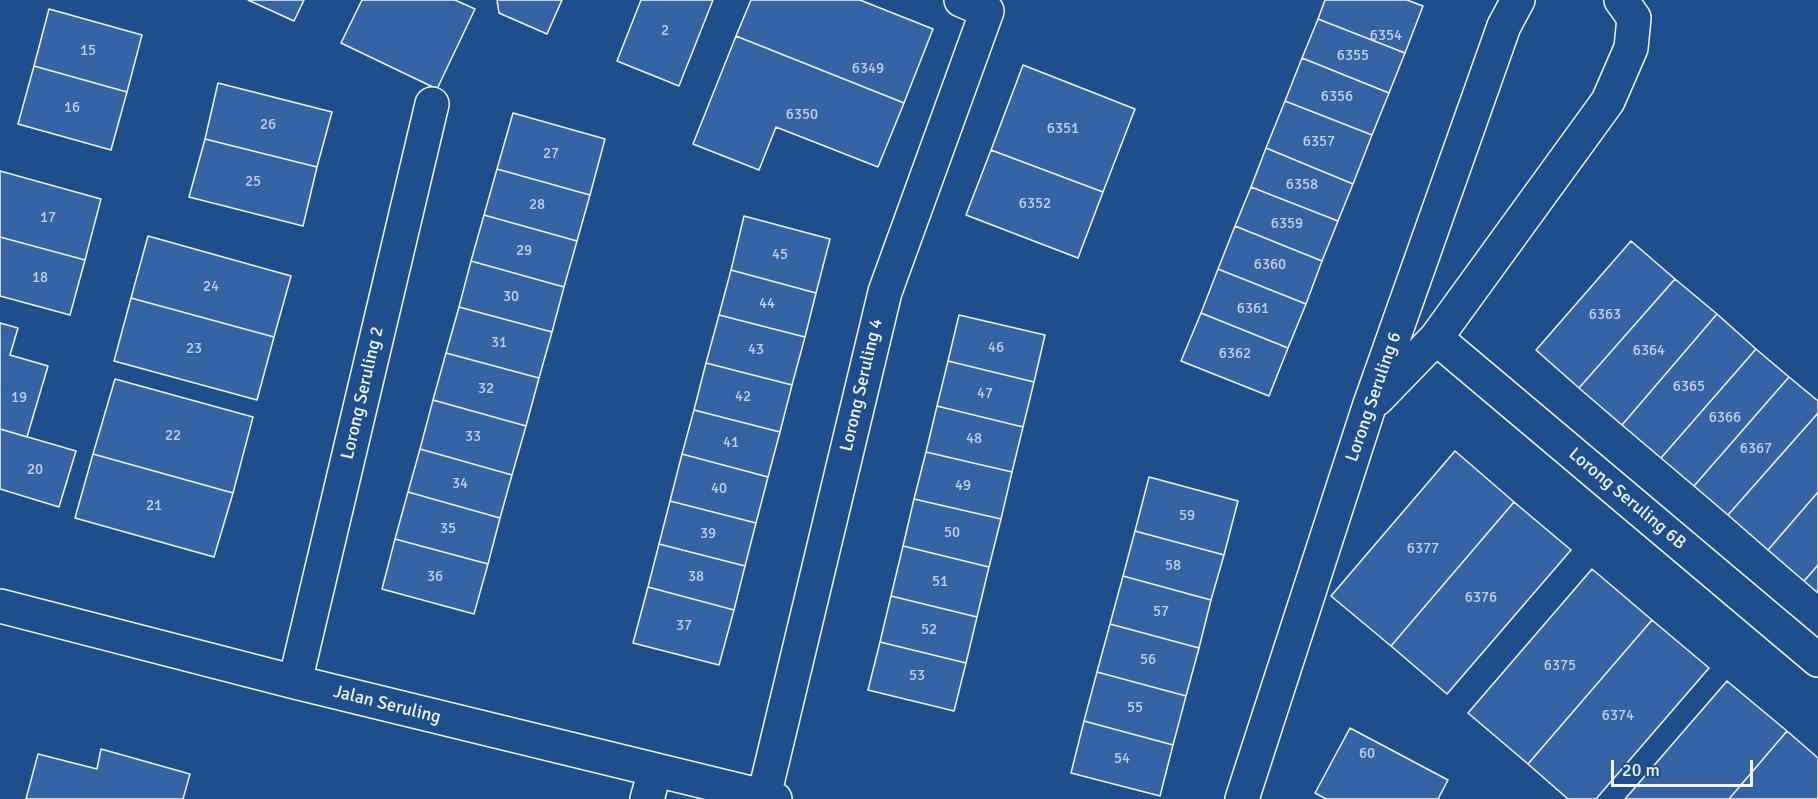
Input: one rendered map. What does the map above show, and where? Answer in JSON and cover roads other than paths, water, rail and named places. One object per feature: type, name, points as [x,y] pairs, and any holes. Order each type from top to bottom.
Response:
[{"type":"street","name":"Lorong Seruling 4","points":[[769,798],[885,292],[987,12],[961,0]]},
{"type":"street","name":"Lorong Seruling 6","points":[[1242,799],[1369,407],[1504,26],[1518,0]]},
{"type":"street","points":[[1369,407],[1436,338],[1608,101],[1631,48],[1634,18],[1621,0]]},
{"type":"street","name":"Lorong Seruling 2","points":[[295,682],[432,104]]},
{"type":"street","name":"Lorong Seruling 6B","points":[[1436,338],[1818,660]]},
{"type":"street","name":"Jalan Seruling","points":[[0,606],[295,682],[651,785],[769,798]]}]
